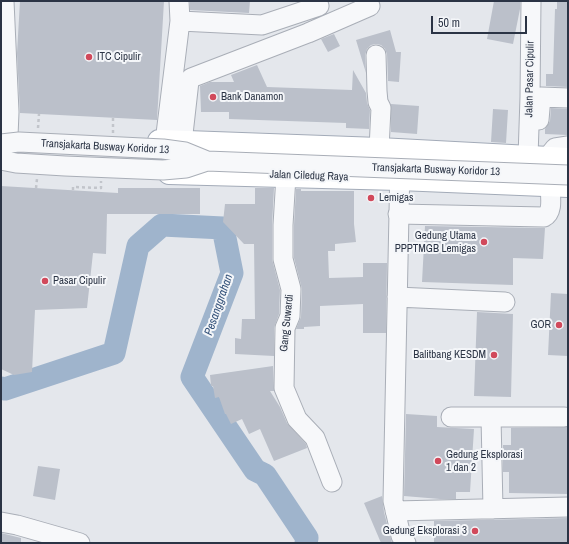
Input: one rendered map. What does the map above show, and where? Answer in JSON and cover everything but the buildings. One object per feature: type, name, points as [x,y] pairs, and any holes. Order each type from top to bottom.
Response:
[{"type":"main road","name":"Jalan Ciledug Raya","points":[[173,142],[51,137],[50,170],[562,182]]},
{"type":"main road","points":[[173,142],[379,149],[568,159]]},
{"type":"street","points":[[4,1],[9,112],[8,138]]},
{"type":"street","points":[[173,142],[180,21],[179,1]]},
{"type":"street","name":"Jalan Pasar Cipulir","points":[[531,1],[536,97],[537,157]]},
{"type":"street","points":[[180,21],[262,25],[319,6]]},
{"type":"street","points":[[173,142],[191,78],[308,33],[370,6]]},
{"type":"street","points":[[376,54],[378,102],[381,108],[379,149]]},
{"type":"street","points":[[536,97],[568,98]]},
{"type":"street","name":"Transjakarta Busway Koridor 13","points":[[8,138],[19,142],[163,149],[185,152],[207,161],[562,182]]},
{"type":"street","points":[[537,157],[555,148],[568,146]]},
{"type":"street","points":[[401,150],[396,297],[393,501],[401,536],[406,543]]},
{"type":"street","name":"Transjakarta Busway Koridor 13","points":[[5,165],[16,163],[163,170],[186,168],[207,161]]},
{"type":"street","name":"Gang Suwardi","points":[[286,176],[282,225],[282,259],[291,288],[290,316],[285,328],[284,388],[297,419],[315,438],[332,482]]},
{"type":"street","points":[[398,214],[544,217],[548,214],[562,182]]},
{"type":"street","points":[[396,297],[505,302]]},
{"type":"street","points":[[451,417],[564,417]]},
{"type":"street","points":[[491,417],[493,509]]},
{"type":"street","points":[[395,511],[568,507]]},
{"type":"street","points":[[1,522],[80,543]]},
{"type":"waterway","name":"Pesanggrahan","points":[[1,388],[5,389],[114,353],[138,246],[162,225],[223,228],[232,273],[192,377],[255,470],[265,475],[307,538],[306,543]]},
{"type":"place","name":"ITC Cipulir","points":[[89,57]]},
{"type":"place","name":"Bank Danamon","points":[[213,97]]},
{"type":"place","name":"Lemigas","points":[[371,198]]},
{"type":"place","name":"Gedung Utama PPPTMGB Lemigas","points":[[484,242]]},
{"type":"place","name":"Pasar Cipulir","points":[[45,281]]},
{"type":"place","name":"GOR","points":[[559,325]]},
{"type":"place","name":"Balitbang KESDM","points":[[494,355]]},
{"type":"place","name":"Gedung Eksplorasi 1 dan 2","points":[[438,461]]},
{"type":"place","name":"Gedung Eksplorasi 3","points":[[475,531]]}]
